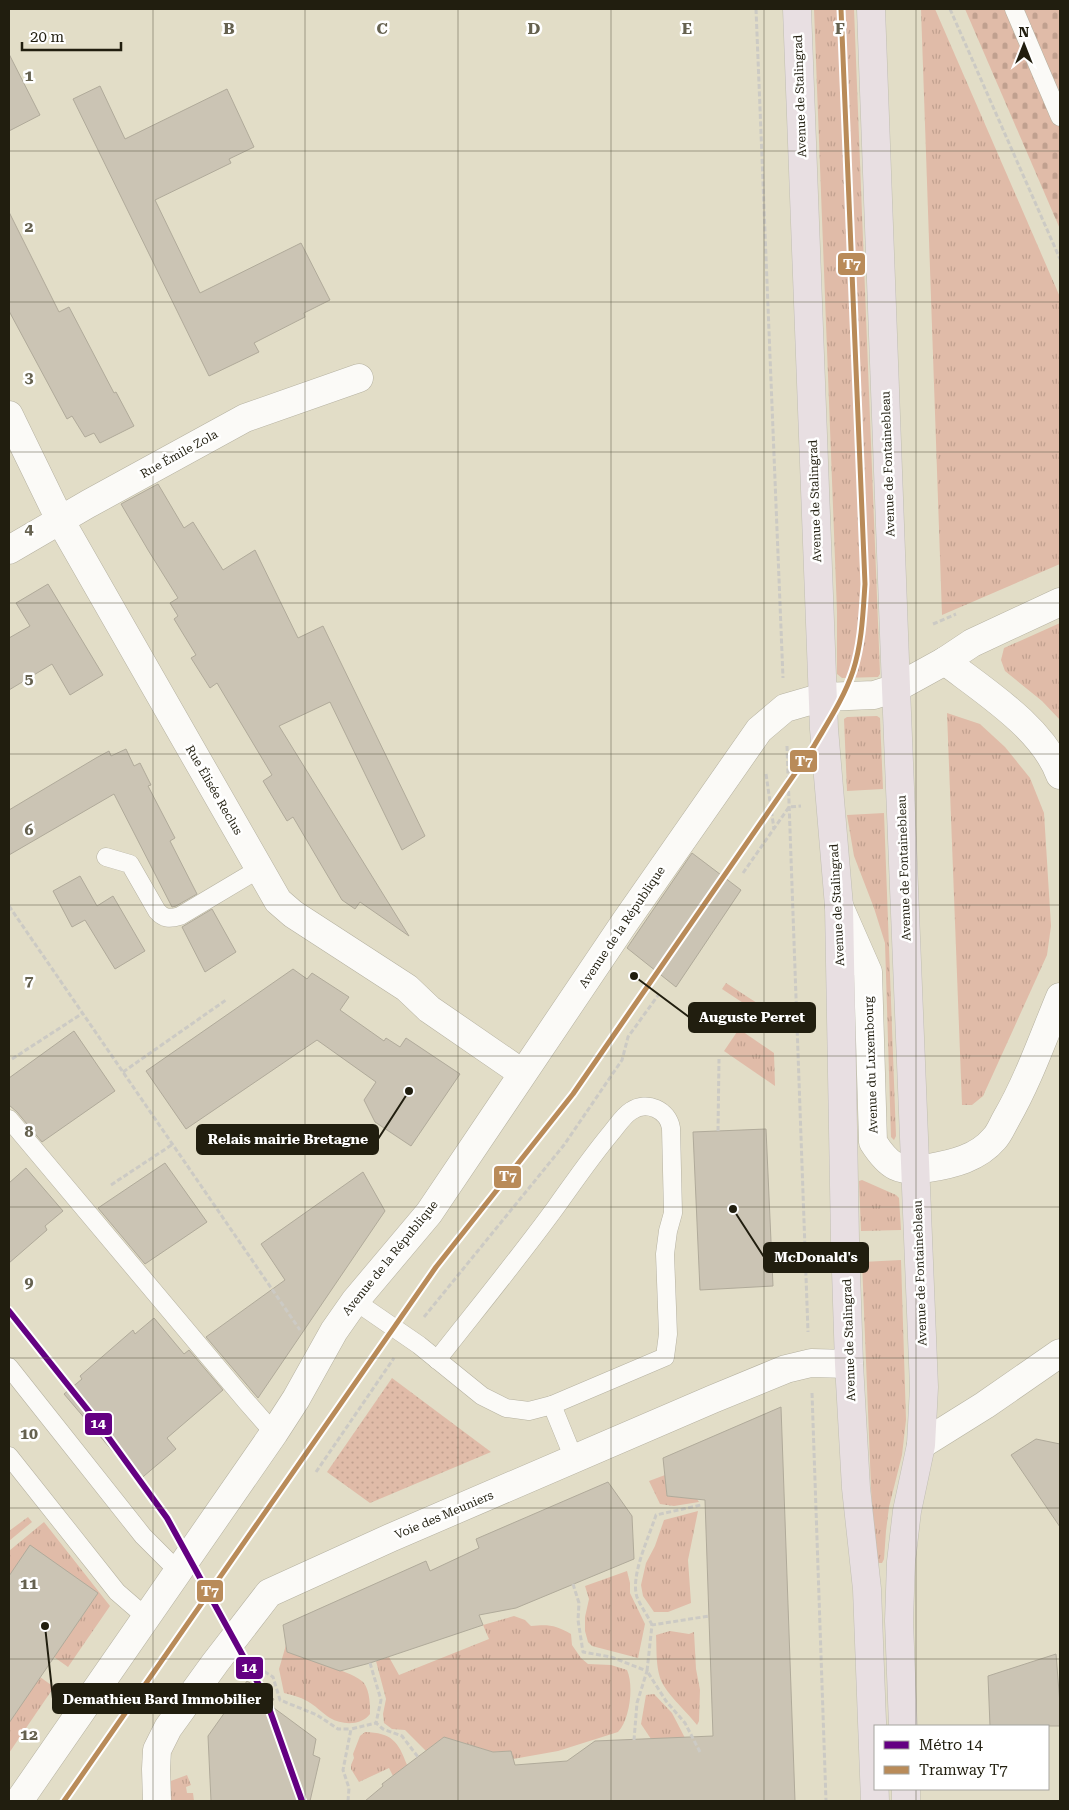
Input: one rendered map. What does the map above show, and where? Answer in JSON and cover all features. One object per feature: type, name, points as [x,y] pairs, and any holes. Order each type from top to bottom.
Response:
[{"type":"main road","name":"Avenue de Stalingrad","points":[[796,9],[823,697],[838,906],[849,1364],[857,1498],[867,1589],[874,1774]]},
{"type":"main road","name":"Avenue de Fontainebleau","points":[[871,9],[924,1387],[921,1445],[907,1511],[901,1571],[899,1621],[903,1725]]},
{"type":"street","name":"Rue Émile Zola","points":[[9,550],[245,418],[359,378]]},
{"type":"street","name":"Rue Élisée Reclus","points":[[9,415],[60,520],[278,900],[294,914],[408,988],[429,1009],[522,1073]]},
{"type":"street","name":"Avenue de la République","points":[[20,1801],[274,1433],[296,1399],[334,1331],[355,1301],[429,1213],[522,1073],[758,730],[785,708],[823,697],[874,695],[896,688],[945,661],[972,643],[1060,602]]},
{"type":"street","points":[[945,661],[1020,719],[1041,741],[1060,775]]},
{"type":"street","name":"Avenue du Luxembourg","points":[[838,906],[868,972],[873,1142],[885,1160],[898,1168],[916,1170],[955,1164],[976,1154],[994,1139],[1016,1102],[1053,1049],[1060,998]]},
{"type":"street","points":[[921,1445],[985,1405],[1049,1360]]},
{"type":"street","name":"Voie des Meuniers","points":[[157,1801],[157,1750],[168,1728],[269,1593],[390,1538],[786,1369],[811,1363],[849,1364]]},
{"type":"lane","points":[[1014,9],[1060,117]]},
{"type":"lane","points":[[106,857],[130,864],[157,911],[162,917],[172,919],[260,869]]},
{"type":"lane","points":[[355,1301],[419,1344],[437,1360],[482,1396],[506,1408],[529,1411],[552,1405],[665,1357],[668,1334],[665,1254],[668,1231],[674,1213],[671,1128],[668,1117],[657,1109],[642,1106],[631,1111],[624,1118],[590,1158],[556,1208],[437,1360]]},
{"type":"lane","points":[[9,1119],[274,1433]]},
{"type":"lane","points":[[9,1366],[143,1536],[179,1572]]},
{"type":"lane","points":[[552,1405],[574,1459]]},
{"type":"lane","points":[[9,1456],[117,1592],[147,1618]]},
{"type":"path","points":[[756,9],[789,807],[806,1306],[811,1363],[826,1801]]},
{"type":"path","points":[[950,9],[1060,259]]},
{"type":"path","points":[[789,807],[803,806]]},
{"type":"path","points":[[743,873],[789,807]]},
{"type":"path","points":[[9,906],[299,1328],[314,1367]]},
{"type":"path","points":[[316,1472],[408,1337],[564,1145],[622,1060],[628,1037],[659,994]]},
{"type":"path","points":[[123,1072],[226,1000]]},
{"type":"path","points":[[12,1059],[82,1013]]},
{"type":"path","points":[[718,1131],[719,1059]]},
{"type":"path","points":[[112,1185],[173,1144]]},
{"type":"path","points":[[634,1740],[637,1703],[647,1671],[652,1625],[637,1597],[635,1583],[638,1567],[656,1515],[701,1505]]},
{"type":"path","points":[[573,1584],[579,1603],[578,1620],[583,1652],[611,1656],[647,1671],[666,1701],[685,1723],[700,1752]]},
{"type":"path","points":[[652,1625],[709,1616]]},
{"type":"path","points":[[370,1663],[381,1700],[376,1723]]},
{"type":"path","points":[[256,1666],[272,1677],[280,1700],[317,1714],[338,1729],[351,1729],[376,1723]]},
{"type":"path","points":[[376,1723],[382,1729],[402,1736],[418,1757]]},
{"type":"path","points":[[348,1801],[348,1788],[344,1770],[351,1729]]},
{"type":"green space","points":[[814,9],[854,9],[880,674],[878,677],[842,678],[837,674],[837,612]]},
{"type":"green space","points":[[921,9],[935,9],[1060,297],[1060,564],[942,615]]},
{"type":"green space","points":[[965,9],[1060,9],[1060,229]]},
{"type":"green space","points":[[1060,623],[1060,720],[1042,701],[1005,671],[1001,660],[1004,648]]},
{"type":"green space","points":[[947,713],[980,724],[1005,747],[1030,778],[1044,813],[1051,926],[1047,955],[983,1096],[972,1105],[962,1105]]},
{"type":"green space","points":[[877,716],[880,718],[883,789],[847,791],[844,719],[847,717]]},
{"type":"green space","points":[[884,813],[896,1136],[894,1140],[891,1137],[885,943],[854,856],[847,815]]},
{"type":"green space","points":[[726,983],[774,1014],[775,1024],[722,989]]},
{"type":"green space","points":[[739,1029],[774,1053],[775,1086],[724,1051]]},
{"type":"green space","points":[[862,1180],[899,1198],[901,1230],[861,1231],[859,1181]]},
{"type":"green space","points":[[901,1260],[906,1420],[902,1455],[889,1507],[884,1559],[882,1563],[878,1563],[873,1536],[862,1262]]},
{"type":"green space","points":[[392,1378],[491,1452],[370,1503],[327,1472]]},
{"type":"green space","points":[[665,1475],[667,1496],[697,1499],[699,1502],[674,1506],[660,1504],[649,1481]]},
{"type":"green space","points":[[698,1511],[688,1560],[691,1603],[668,1612],[654,1612],[643,1596],[641,1585],[646,1563],[655,1546],[664,1520]]},
{"type":"green space","points":[[28,1517],[32,1522],[9,1541],[9,1531]]},
{"type":"green space","points":[[44,1522],[110,1606],[68,1667],[54,1657],[98,1593],[30,1546],[9,1576],[9,1551]]},
{"type":"green space","points":[[627,1571],[630,1593],[645,1624],[638,1658],[592,1646],[588,1642],[585,1631],[585,1617],[589,1599],[585,1586]]},
{"type":"green space","points":[[514,1616],[525,1620],[531,1626],[552,1626],[571,1634],[572,1645],[588,1664],[611,1665],[627,1670],[630,1684],[630,1702],[622,1727],[618,1732],[558,1751],[513,1759],[510,1751],[493,1752],[444,1737],[426,1751],[405,1730],[392,1729],[384,1723],[383,1714],[386,1699],[376,1661],[389,1657],[399,1675],[489,1639],[483,1625]]},
{"type":"green space","points":[[670,1631],[689,1634],[694,1632],[696,1669],[700,1690],[699,1721],[697,1725],[667,1691],[659,1674],[656,1635]]},
{"type":"green space","points":[[286,1645],[287,1652],[350,1674],[364,1683],[369,1694],[370,1714],[362,1721],[340,1722],[330,1718],[304,1700],[284,1693],[279,1669]]},
{"type":"green space","points":[[40,1677],[54,1687],[9,1753],[9,1723]]},
{"type":"green space","points":[[654,1694],[672,1713],[685,1738],[651,1739],[641,1724],[646,1695]]},
{"type":"green space","points":[[365,1732],[382,1734],[393,1740],[397,1744],[407,1765],[393,1776],[389,1768],[359,1782],[351,1769],[351,1765],[360,1736]]},
{"type":"green space","points":[[187,1775],[191,1785],[186,1787],[187,1793],[193,1793],[194,1801],[169,1801],[168,1782]]},
{"type":"building","points":[[9,54],[40,115],[9,131]]},
{"type":"building","points":[[100,86],[125,139],[227,89],[254,147],[229,159],[231,163],[155,200],[200,293],[301,243],[330,300],[304,313],[305,317],[254,343],[259,352],[209,376],[73,99]]},
{"type":"building","points":[[9,212],[59,312],[69,307],[114,393],[116,392],[134,426],[100,443],[94,433],[85,437],[72,416],[67,419],[9,311]]},
{"type":"building","points":[[158,484],[184,528],[193,522],[223,570],[255,550],[298,638],[323,626],[425,836],[402,850],[330,702],[279,726],[409,936],[360,902],[355,909],[342,900],[293,817],[287,821],[263,781],[272,775],[217,683],[210,688],[191,658],[196,655],[174,619],[178,616],[170,603],[178,598],[121,504]]},
{"type":"building","points":[[48,584],[103,675],[70,695],[52,664],[9,690],[9,638],[30,626],[16,603]]},
{"type":"building","points":[[126,749],[134,766],[140,763],[151,785],[148,786],[175,838],[170,841],[197,894],[176,906],[172,907],[114,794],[9,855],[9,810],[109,751],[111,756]]},
{"type":"building","points":[[692,853],[741,890],[676,987],[627,948]]},
{"type":"building","points":[[80,876],[97,906],[113,896],[145,951],[115,969],[85,920],[72,927],[53,891]]},
{"type":"building","points":[[212,909],[236,952],[205,972],[182,927]]},
{"type":"building","points":[[293,969],[307,979],[312,973],[349,997],[340,1010],[384,1041],[386,1038],[400,1047],[406,1038],[460,1074],[411,1146],[375,1122],[364,1100],[376,1082],[317,1040],[186,1129],[146,1071]]},
{"type":"building","points":[[74,1031],[115,1091],[42,1142],[9,1105],[9,1078]]},
{"type":"building","points":[[766,1129],[773,1286],[700,1290],[693,1132]]},
{"type":"building","points":[[165,1163],[207,1222],[145,1264],[98,1208]]},
{"type":"building","points":[[26,1168],[63,1211],[45,1226],[47,1230],[9,1263],[9,1183]]},
{"type":"building","points":[[363,1172],[385,1211],[258,1398],[206,1337],[285,1280],[261,1244]]},
{"type":"building","points":[[154,1318],[184,1354],[189,1350],[223,1390],[167,1438],[176,1449],[138,1481],[64,1394],[82,1379],[80,1376],[133,1330],[135,1334]]},
{"type":"building","points":[[781,1407],[795,1801],[365,1801],[383,1786],[382,1784],[444,1737],[493,1752],[511,1751],[515,1765],[567,1761],[595,1741],[713,1736],[705,1500],[667,1496],[663,1458]]},
{"type":"building","points":[[1036,1439],[1060,1444],[1060,1527],[1011,1455]]},
{"type":"building","points":[[608,1482],[632,1516],[634,1559],[516,1608],[479,1615],[483,1625],[370,1663],[340,1671],[287,1652],[283,1625],[426,1561],[430,1571],[479,1548],[476,1539]]},
{"type":"building","points":[[30,1545],[98,1593],[9,1723],[9,1576]]},
{"type":"building","points":[[1056,1654],[1060,1726],[990,1725],[988,1676]]},
{"type":"building","points":[[247,1681],[274,1699],[270,1705],[316,1739],[313,1755],[320,1758],[310,1801],[211,1801],[208,1736]]},
{"type":"metro line","name":"14","points":[[9,1311],[95,1419],[167,1518],[264,1694],[302,1801]]},
{"type":"tram line","name":"T7","points":[[64,1801],[436,1267],[573,1094],[814,746],[845,691],[853,671],[860,639],[865,584],[841,9]]},
{"type":"place","name":"Auguste Perret","points":[[634,976]]},
{"type":"place","name":"Relais mairie Bretagne","points":[[409,1091]]},
{"type":"place","name":"McDonald's","points":[[733,1209]]},
{"type":"place","name":"Demathieu Bard Immobilier","points":[[45,1626]]}]
